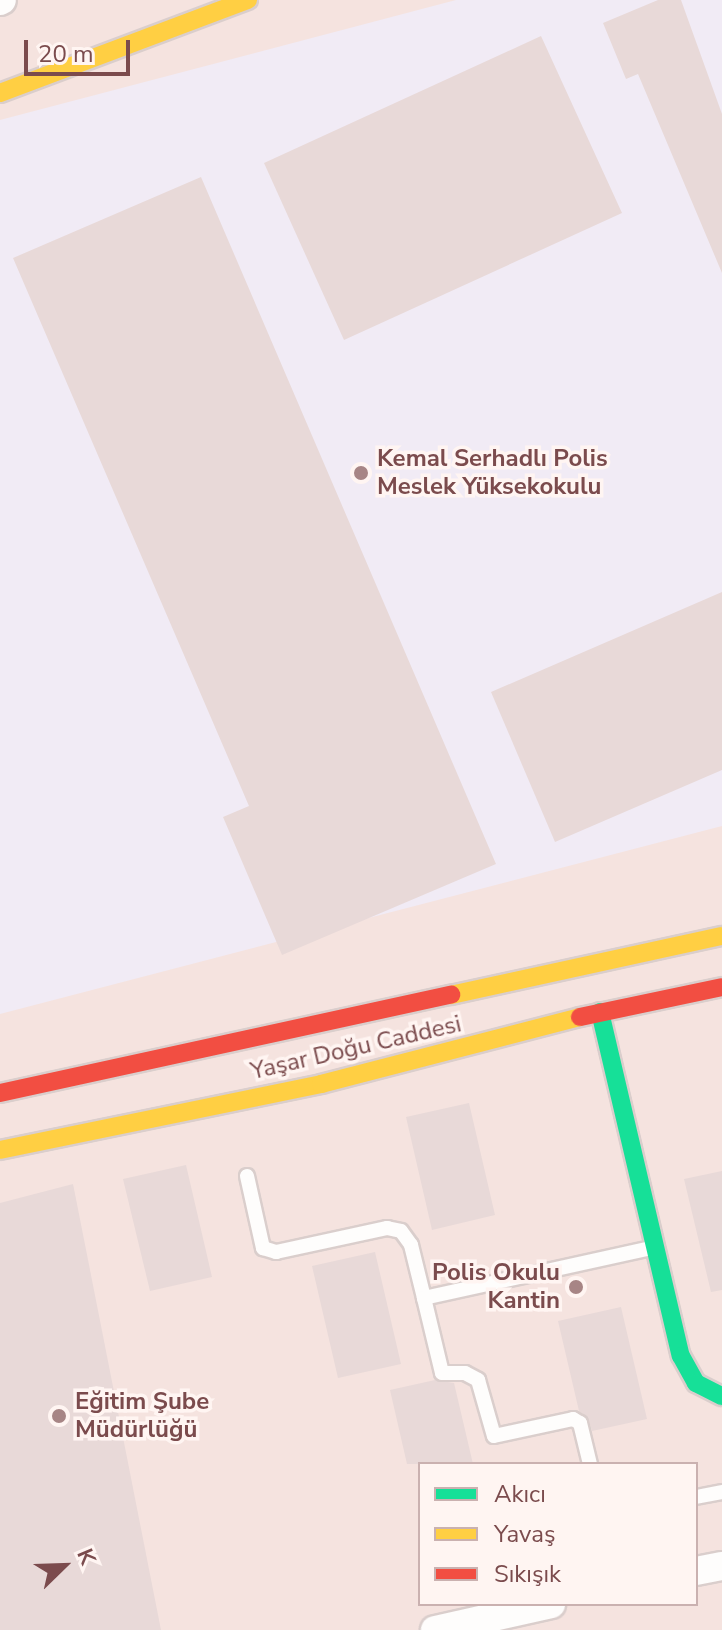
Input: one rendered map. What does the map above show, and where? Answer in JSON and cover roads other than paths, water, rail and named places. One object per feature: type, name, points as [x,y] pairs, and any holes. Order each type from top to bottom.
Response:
[{"type":"main road","points":[[0,93],[248,0]]},
{"type":"main road","name":"Yaşar Doğu Caddesi","points":[[0,1093],[722,936]]},
{"type":"main road","name":"Yaşar Doğu Caddesi","points":[[0,1150],[321,1084],[600,1012],[722,987]]},
{"type":"main road","points":[[600,1012],[681,1356],[696,1383],[722,1396]]},
{"type":"street","points":[[698,1571],[722,1566]]},
{"type":"street","points":[[435,1630],[542,1606]]},
{"type":"lane","points":[[247,1176],[263,1248],[276,1252],[387,1228],[401,1231],[411,1245],[442,1373],[465,1373],[478,1380],[494,1436],[573,1419],[580,1423],[590,1462]]},
{"type":"lane","points":[[424,1298],[656,1247]]},
{"type":"lane","points":[[698,1497],[722,1492]]},
{"type":"place","name":"Kemal Serhadlı Polis Meslek Yüksekokulu","points":[[361,473]]},
{"type":"place","name":"Polis Okulu Kantin","points":[[576,1287]]},
{"type":"place","name":"Eğitim Şube Müdürlüğü","points":[[59,1416]]}]
